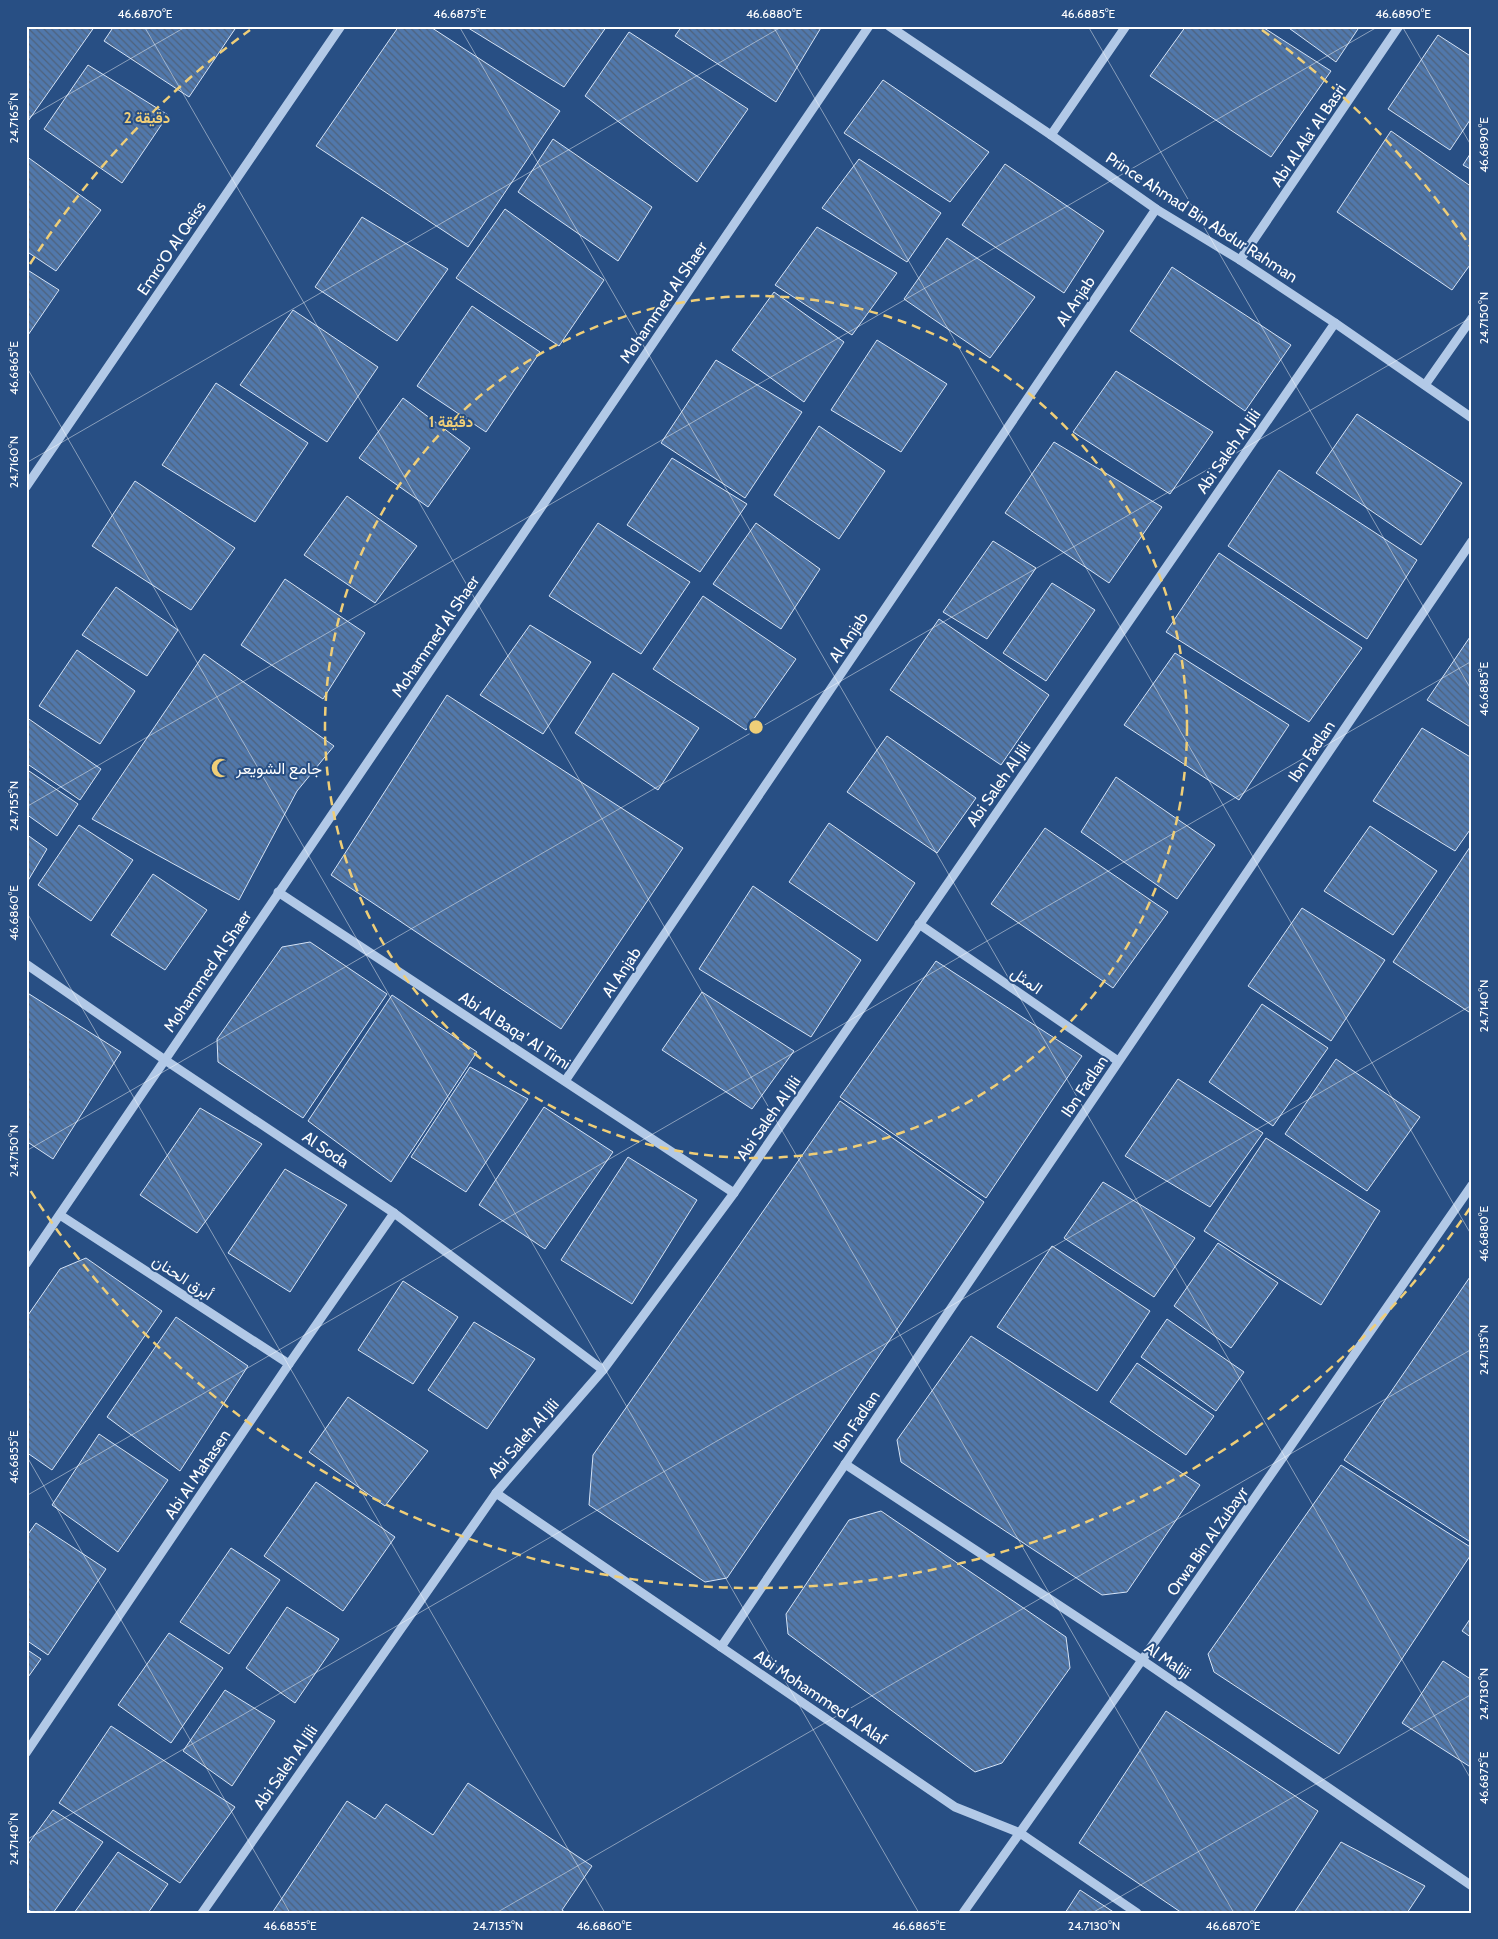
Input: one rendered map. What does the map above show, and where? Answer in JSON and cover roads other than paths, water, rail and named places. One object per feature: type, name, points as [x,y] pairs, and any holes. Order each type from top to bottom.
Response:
[{"type":"street","name":"Emro'O Al Qeiss","points":[[26,486],[341,26]]},
{"type":"street","name":"Mohammed Al Shaer","points":[[26,1264],[869,26]]},
{"type":"street","name":"Prince Ahmad Bin Abdur Rahman","points":[[889,26],[1051,135],[1156,210],[1240,260],[1336,322],[1472,418]]},
{"type":"street","points":[[1051,135],[1126,26]]},
{"type":"street","name":"Abi Al Ala' Al Basri","points":[[1240,260],[1399,26]]},
{"type":"street","name":"Al Anjab","points":[[565,1080],[1156,210]]},
{"type":"street","points":[[1425,385],[1472,318]]},
{"type":"street","name":"Abi Saleh Al Jili","points":[[202,1913],[496,1493],[603,1370],[734,1193],[1336,322]]},
{"type":"street","name":"Ibn Fadlan","points":[[721,1647],[1472,541]]},
{"type":"street","name":"Abi Al Baqa' Al Timi","points":[[278,892],[734,1193]]},
{"type":"street","name":"المثل","points":[[919,924],[1118,1061]]},
{"type":"street","name":"Al Soda","points":[[26,964],[165,1060],[394,1213],[603,1370]]},
{"type":"street","name":"Orwa Bin Al Zubayr","points":[[963,1913],[1142,1660],[1472,1185]]},
{"type":"street","name":"Abi Al Mahasen","points":[[26,1753],[289,1364],[394,1213]]},
{"type":"street","name":"أبرق الحنان","points":[[60,1215],[289,1364]]},
{"type":"street","name":"Al Maliji","points":[[845,1464],[1142,1660],[1472,1886]]},
{"type":"street","name":"Abi Mohammed Al Alaf","points":[[496,1493],[955,1807],[1020,1833],[1137,1913]]},
{"type":"place","name":"جامع الشويعر","points":[[221,768]]}]
